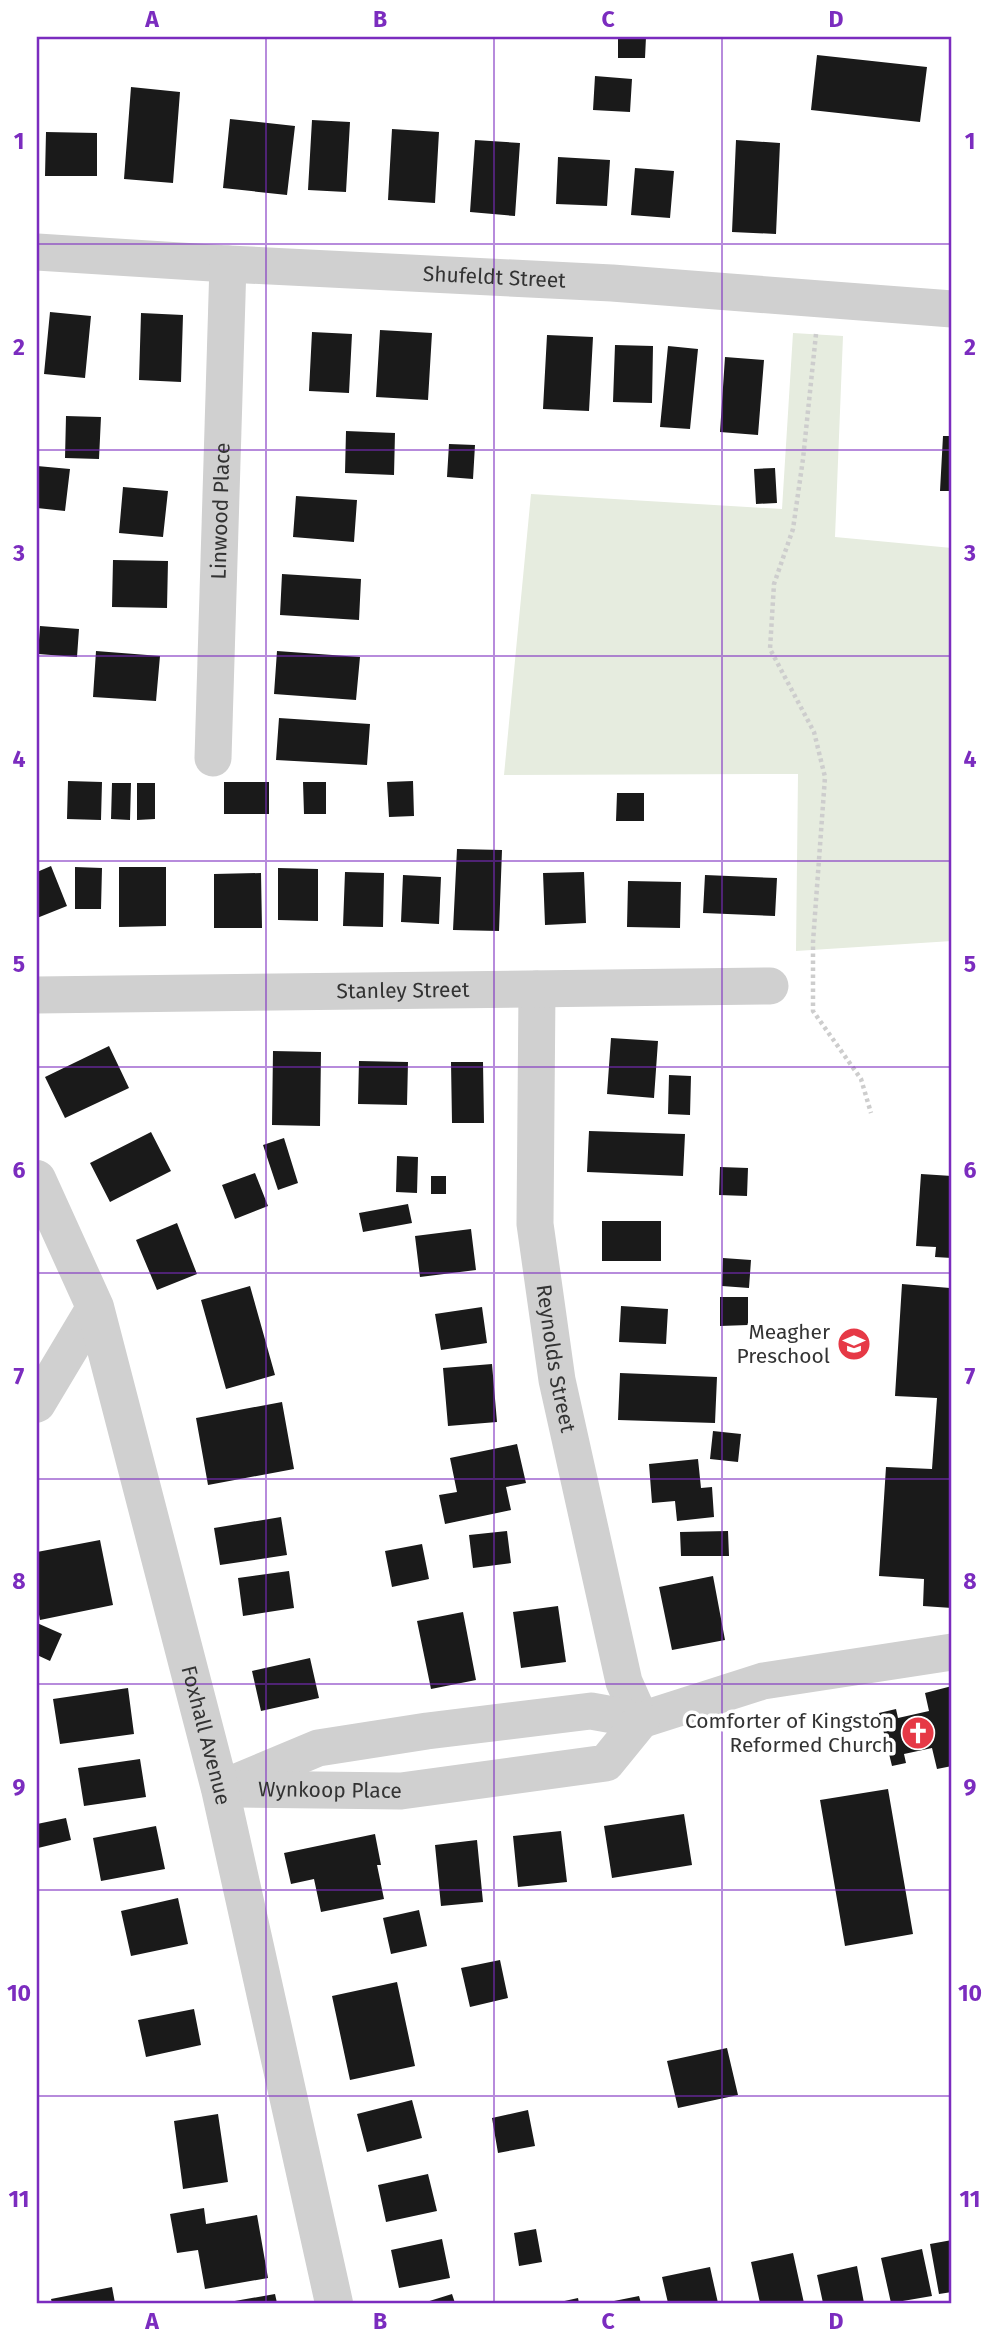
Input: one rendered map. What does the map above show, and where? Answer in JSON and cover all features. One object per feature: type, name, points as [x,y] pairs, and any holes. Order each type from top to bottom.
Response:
[{"type":"street","name":"Shufeldt Street","points":[[37,252],[612,283],[952,309]]},
{"type":"street","name":"Linwood Place","points":[[213,758],[228,264]]},
{"type":"street","name":"Stanley Street","points":[[37,995],[537,989],[786,994]]},
{"type":"street","name":"Reynolds Street","points":[[537,989],[535,1224],[556,1380],[624,1682],[641,1720]]},
{"type":"street","name":"Foxhall Avenue","points":[[37,1179],[95,1307],[220,1789],[334,2303]]},
{"type":"street","points":[[37,1405],[95,1307]]},
{"type":"street","name":"Wynkoop Place","points":[[220,1789],[318,1748],[427,1731],[591,1711],[641,1720],[762,1681],[952,1652]]},
{"type":"street","name":"Wynkoop Place","points":[[220,1789],[401,1791],[606,1763],[641,1720]]},
{"type":"path","points":[[819,299],[803,460],[793,529],[774,584],[770,649],[814,732],[825,777],[813,942],[813,1011],[861,1079],[871,1113]]},
{"type":"path","points":[[786,994],[813,1003]]},
{"type":"shaded area","points":[[793,333],[843,336],[835,537],[952,548],[952,941],[796,951],[798,774],[504,775],[531,494],[782,509]]},
{"type":"building","points":[[618,37],[646,37],[645,58],[618,58]]},
{"type":"building","points":[[817,55],[927,67],[920,122],[811,110]]},
{"type":"building","points":[[595,76],[632,79],[630,112],[593,110]]},
{"type":"building","points":[[131,87],[180,92],[173,183],[124,179]]},
{"type":"building","points":[[230,119],[295,126],[287,195],[223,188]]},
{"type":"building","points":[[312,120],[350,122],[346,192],[308,190]]},
{"type":"building","points":[[392,129],[439,132],[435,203],[388,200]]},
{"type":"building","points":[[46,132],[97,133],[97,176],[45,176]]},
{"type":"building","points":[[475,140],[520,143],[515,216],[470,212]]},
{"type":"building","points":[[736,140],[780,143],[776,234],[732,232]]},
{"type":"building","points":[[558,157],[610,160],[607,206],[556,204]]},
{"type":"building","points":[[635,168],[674,171],[670,218],[631,215]]},
{"type":"building","points":[[50,312],[91,316],[85,378],[44,374]]},
{"type":"building","points":[[141,313],[183,315],[181,382],[139,380]]},
{"type":"building","points":[[380,330],[432,333],[428,400],[376,397]]},
{"type":"building","points":[[312,332],[352,334],[349,393],[309,391]]},
{"type":"building","points":[[547,335],[593,337],[589,411],[543,409]]},
{"type":"building","points":[[615,345],[653,346],[652,403],[613,402]]},
{"type":"building","points":[[668,346],[698,349],[690,429],[660,427]]},
{"type":"building","points":[[725,357],[764,360],[758,435],[720,432]]},
{"type":"building","points":[[66,416],[101,417],[99,459],[65,458]]},
{"type":"building","points":[[346,431],[395,433],[394,475],[345,473]]},
{"type":"building","points":[[943,436],[952,436],[952,491],[940,491]]},
{"type":"building","points":[[449,444],[475,445],[473,479],[447,477]]},
{"type":"building","points":[[37,466],[70,469],[65,511],[37,508]]},
{"type":"building","points":[[775,468],[777,503],[756,504],[754,469]]},
{"type":"building","points":[[123,487],[168,491],[163,537],[119,533]]},
{"type":"building","points":[[296,496],[357,500],[354,542],[293,537]]},
{"type":"building","points":[[113,560],[168,561],[167,608],[112,607]]},
{"type":"building","points":[[282,574],[361,579],[359,620],[280,615]]},
{"type":"building","points":[[40,626],[79,629],[77,657],[38,654]]},
{"type":"building","points":[[96,651],[160,656],[156,701],[93,697]]},
{"type":"building","points":[[277,651],[360,657],[356,700],[274,694]]},
{"type":"building","points":[[279,718],[370,724],[367,765],[276,760]]},
{"type":"building","points":[[68,781],[102,782],[101,820],[67,819]]},
{"type":"building","points":[[413,781],[414,816],[389,817],[387,782]]},
{"type":"building","points":[[224,782],[269,782],[269,814],[224,814]]},
{"type":"building","points":[[303,782],[326,782],[326,814],[304,814]]},
{"type":"building","points":[[112,783],[131,783],[130,820],[111,819]]},
{"type":"building","points":[[137,783],[155,783],[155,819],[137,820]]},
{"type":"building","points":[[617,793],[644,793],[644,821],[616,821]]},
{"type":"building","points":[[457,849],[502,850],[499,931],[453,930]]},
{"type":"building","points":[[51,866],[67,906],[37,918],[37,872]]},
{"type":"building","points":[[75,867],[102,868],[101,909],[75,909]]},
{"type":"building","points":[[119,867],[166,867],[166,926],[119,927]]},
{"type":"building","points":[[278,868],[318,869],[318,921],[278,920]]},
{"type":"building","points":[[345,872],[384,873],[383,927],[343,926]]},
{"type":"building","points":[[584,872],[586,923],[545,925],[543,873]]},
{"type":"building","points":[[261,873],[262,928],[214,928],[214,874]]},
{"type":"building","points":[[403,875],[441,877],[439,924],[401,922]]},
{"type":"building","points":[[705,875],[777,878],[775,916],[703,913]]},
{"type":"building","points":[[628,881],[681,882],[680,928],[627,927]]},
{"type":"building","points":[[611,1038],[658,1041],[654,1098],[607,1094]]},
{"type":"building","points":[[109,1046],[129,1088],[65,1118],[45,1077]]},
{"type":"building","points":[[273,1051],[321,1052],[320,1126],[272,1125]]},
{"type":"building","points":[[359,1061],[408,1062],[407,1105],[358,1104]]},
{"type":"building","points":[[451,1062],[483,1062],[484,1123],[452,1123]]},
{"type":"building","points":[[669,1075],[691,1076],[690,1115],[668,1114]]},
{"type":"building","points":[[589,1131],[685,1134],[683,1176],[587,1172]]},
{"type":"building","points":[[151,1132],[171,1171],[110,1202],[90,1163]]},
{"type":"building","points":[[284,1138],[298,1183],[278,1190],[263,1145]]},
{"type":"building","points":[[397,1156],[418,1157],[417,1193],[396,1192]]},
{"type":"building","points":[[720,1167],[748,1168],[747,1196],[719,1195]]},
{"type":"building","points":[[255,1173],[268,1206],[235,1219],[222,1185]]},
{"type":"building","points":[[921,1174],[952,1176],[952,1258],[935,1257],[936,1247],[916,1246]]},
{"type":"building","points":[[431,1176],[446,1176],[446,1194],[431,1194]]},
{"type":"building","points":[[408,1204],[412,1223],[363,1232],[359,1213]]},
{"type":"building","points":[[602,1221],[661,1221],[661,1261],[602,1261]]},
{"type":"building","points":[[177,1223],[197,1274],[157,1290],[136,1240]]},
{"type":"building","points":[[471,1229],[476,1270],[420,1277],[415,1236]]},
{"type":"building","points":[[723,1258],[751,1260],[749,1288],[722,1286]]},
{"type":"building","points":[[950,1282],[952,1608],[923,1606],[924,1579],[879,1576],[886,1467],[932,1469],[937,1398],[895,1396],[902,1284],[950,1288]]},
{"type":"building","points":[[250,1286],[275,1375],[226,1389],[201,1300]]},
{"type":"building","points":[[720,1297],[748,1297],[748,1325],[720,1326]]},
{"type":"building","points":[[621,1306],[668,1309],[666,1344],[619,1342]]},
{"type":"building","points":[[482,1307],[487,1343],[441,1350],[435,1314]]},
{"type":"building","points":[[492,1364],[497,1422],[448,1426],[443,1368]]},
{"type":"building","points":[[620,1373],[717,1377],[715,1423],[618,1420]]},
{"type":"building","points":[[282,1402],[294,1469],[208,1485],[196,1418]]},
{"type":"building","points":[[713,1431],[741,1434],[738,1462],[710,1459]]},
{"type":"building","points":[[517,1444],[526,1483],[506,1487],[511,1510],[445,1524],[439,1495],[457,1492],[450,1458]]},
{"type":"building","points":[[698,1459],[701,1488],[712,1487],[714,1517],[677,1521],[675,1501],[652,1503],[649,1464]]},
{"type":"building","points":[[281,1517],[287,1555],[220,1565],[214,1528]]},
{"type":"building","points":[[507,1531],[511,1563],[473,1568],[469,1535]]},
{"type":"building","points":[[728,1531],[729,1556],[681,1556],[680,1532]]},
{"type":"building","points":[[100,1540],[113,1605],[40,1620],[37,1604],[37,1552]]},
{"type":"building","points":[[422,1544],[429,1579],[392,1587],[385,1551]]},
{"type":"building","points":[[289,1571],[294,1608],[243,1616],[238,1578]]},
{"type":"building","points":[[713,1576],[725,1640],[672,1650],[659,1587]]},
{"type":"building","points":[[558,1606],[566,1662],[521,1668],[513,1612]]},
{"type":"building","points":[[463,1612],[476,1680],[431,1689],[417,1621]]},
{"type":"building","points":[[37,1623],[62,1634],[50,1661],[37,1655]]},
{"type":"building","points":[[310,1658],[319,1698],[261,1711],[252,1671]]},
{"type":"building","name":"Comforter of Kingston Reformed Church","points":[[952,1686],[952,1766],[937,1769],[932,1748],[904,1754],[906,1763],[892,1766],[879,1713],[896,1709],[898,1718],[929,1711],[925,1693]]},
{"type":"building","points":[[128,1688],[134,1734],[60,1744],[53,1699]]},
{"type":"building","points":[[140,1759],[146,1797],[84,1806],[78,1768]]},
{"type":"building","points":[[888,1789],[913,1934],[845,1946],[820,1800]]},
{"type":"building","points":[[684,1814],[692,1865],[612,1878],[604,1826]]},
{"type":"building","points":[[66,1818],[71,1840],[38,1848],[37,1824]]},
{"type":"building","points":[[156,1826],[165,1869],[101,1881],[93,1838]]},
{"type":"building","points":[[561,1831],[567,1882],[518,1887],[513,1836]]},
{"type":"building","points":[[375,1834],[381,1865],[377,1865],[384,1899],[321,1912],[314,1879],[291,1884],[284,1853]]},
{"type":"building","points":[[477,1840],[483,1902],[441,1906],[435,1845]]},
{"type":"building","points":[[178,1898],[188,1944],[131,1956],[121,1911]]},
{"type":"building","points":[[419,1910],[427,1946],[391,1954],[383,1918]]},
{"type":"building","points":[[500,1960],[508,1998],[470,2007],[461,1968]]},
{"type":"building","points":[[397,1982],[415,2066],[350,2080],[332,1996]]},
{"type":"building","points":[[194,2009],[201,2045],[146,2057],[138,2020]]},
{"type":"building","points":[[727,2048],[738,2095],[678,2108],[667,2061]]},
{"type":"building","points":[[412,2100],[422,2138],[367,2152],[357,2114]]},
{"type":"building","points":[[528,2110],[535,2146],[498,2153],[492,2118]]},
{"type":"building","points":[[218,2114],[228,2182],[183,2189],[174,2121]]},
{"type":"building","points":[[428,2174],[437,2211],[386,2222],[378,2185]]},
{"type":"building","points":[[204,2208],[206,2224],[257,2215],[268,2278],[205,2289],[198,2250],[177,2253],[170,2214]]},
{"type":"building","points":[[536,2229],[542,2262],[519,2266],[514,2233]]},
{"type":"building","points":[[442,2239],[450,2278],[399,2288],[391,2250]]},
{"type":"building","points":[[952,2240],[952,2292],[939,2294],[930,2244]]},
{"type":"building","points":[[922,2249],[932,2296],[891,2303],[881,2258]]},
{"type":"building","points":[[793,2253],[804,2303],[760,2303],[751,2262]]},
{"type":"building","points":[[857,2266],[864,2303],[823,2303],[817,2275]]},
{"type":"building","points":[[710,2267],[718,2303],[668,2303],[662,2277]]},
{"type":"building","points":[[112,2287],[115,2303],[52,2303],[51,2299]]},
{"type":"building","points":[[275,2294],[277,2303],[229,2303],[229,2302]]},
{"type":"building","points":[[452,2294],[455,2303],[423,2303]]},
{"type":"building","points":[[639,2296],[641,2303],[609,2303],[609,2302]]},
{"type":"building","points":[[578,2298],[579,2303],[560,2303],[560,2302]]},
{"type":"place","name":"Meagher Preschool","points":[[854,1344]]},
{"type":"place","name":"Comforter of Kingston Reformed Church","points":[[918,1733]]}]
